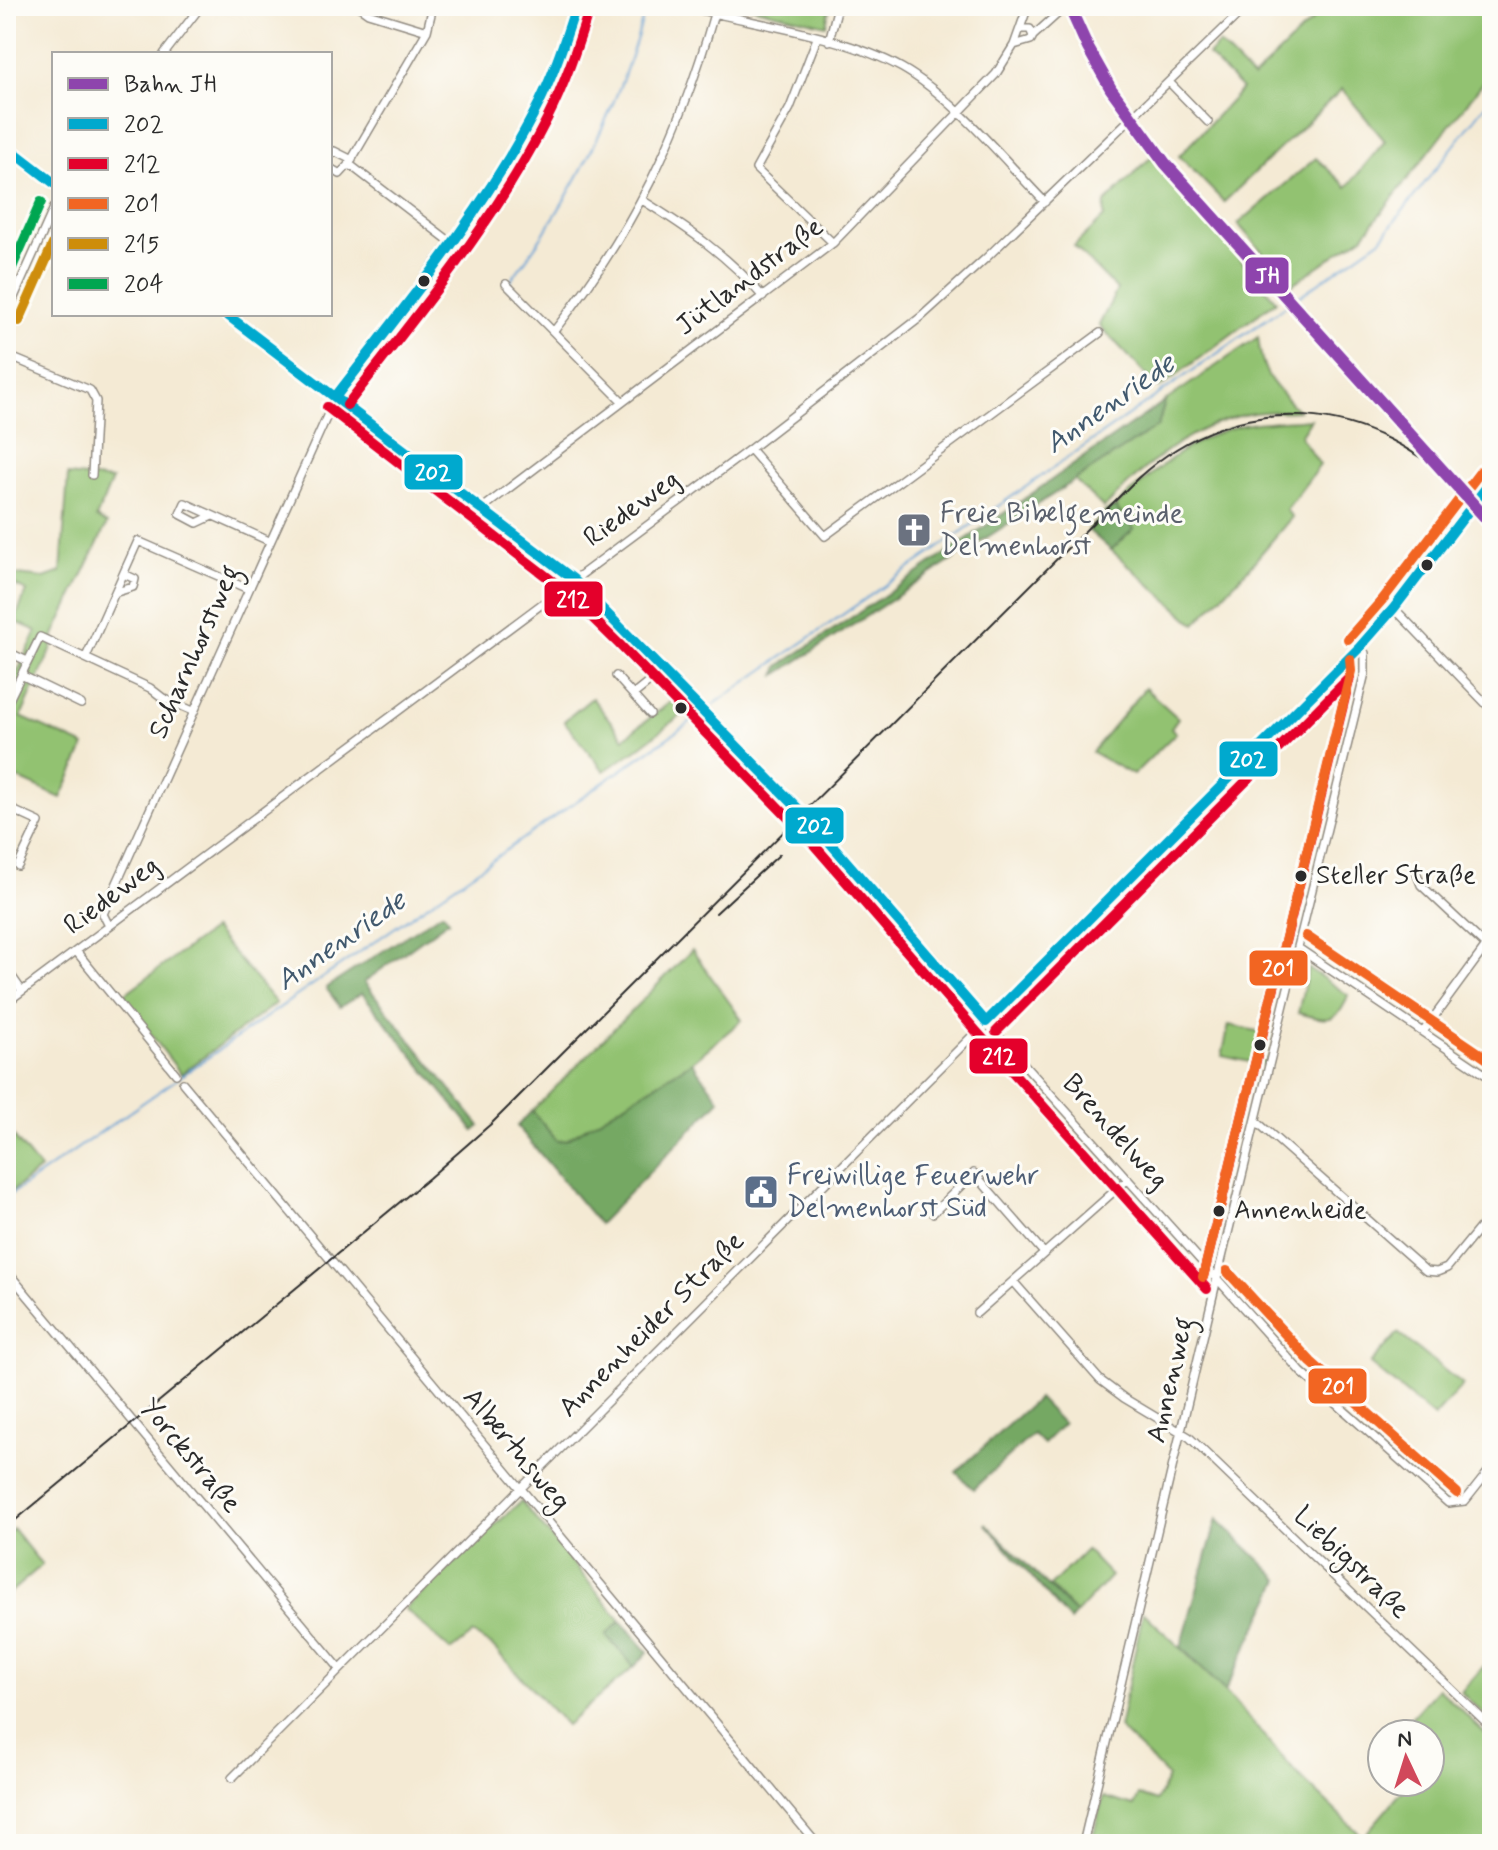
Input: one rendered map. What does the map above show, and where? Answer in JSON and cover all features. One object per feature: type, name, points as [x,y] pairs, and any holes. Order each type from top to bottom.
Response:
[{"type":"street","points":[[167,51],[201,6]]},
{"type":"street","points":[[358,6],[368,13],[427,31]]},
{"type":"street","points":[[332,169],[340,174],[350,162],[427,31],[433,6]]},
{"type":"street","name":"Scharnhorstweg","points":[[109,926],[103,914],[336,396],[507,165],[552,77],[576,6]]},
{"type":"street","points":[[684,6],[829,41],[877,56],[902,68],[944,98],[1045,202]]},
{"type":"street","points":[[829,41],[838,6]]},
{"type":"street","name":"Jütlandstraße","points":[[480,510],[833,243],[996,74],[1014,45],[1028,6]]},
{"type":"street","name":"Riedeweg","points":[[6,1003],[750,449],[921,317],[1247,6]]},
{"type":"street","points":[[1014,45],[1031,40],[1064,8]]},
{"type":"street","points":[[554,331],[593,282],[642,200],[673,138],[698,71],[714,14]]},
{"type":"street","points":[[1021,29],[1030,29],[1033,36]]},
{"type":"street","points":[[817,38],[795,98],[756,169],[833,243]]},
{"type":"street","points":[[1169,82],[1208,122]]},
{"type":"street","points":[[6,146],[52,181]]},
{"type":"street","points":[[332,154],[334,151],[350,162],[452,243]]},
{"type":"street","points":[[642,200],[680,223],[730,262],[763,297]]},
{"type":"street","points":[[6,315],[52,212]]},
{"type":"street","points":[[506,284],[622,401]]},
{"type":"street","name":"Brendelweg","points":[[229,316],[573,579],[819,830],[986,1022],[1301,1372],[1448,1503],[1465,1501],[1492,1467]]},
{"type":"street","points":[[750,449],[825,536],[1100,333]]},
{"type":"street","points":[[6,355],[90,390],[96,401],[92,475]]},
{"type":"street","name":"Annenheider Straße","points":[[232,1778],[1359,648],[1394,608],[1492,480]]},
{"type":"street","points":[[212,516],[269,541]]},
{"type":"street","points":[[86,657],[138,541],[248,589]]},
{"type":"street","points":[[117,592],[133,587],[135,579],[124,574]]},
{"type":"street","points":[[1394,608],[1492,710]]},
{"type":"street","points":[[6,706],[40,637],[193,711]]},
{"type":"street","name":"Annenweg","points":[[1083,1844],[1365,673],[1365,653],[1359,648]]},
{"type":"street","points":[[6,651],[27,661]]},
{"type":"street","points":[[633,695],[664,670]]},
{"type":"street","points":[[21,675],[81,704]]},
{"type":"street","points":[[616,676],[650,714]]},
{"type":"street","points":[[6,807],[39,822],[18,866]]},
{"type":"street","points":[[1417,874],[1421,885],[1485,945]]},
{"type":"street","points":[[1423,1032],[1492,938]]},
{"type":"street","points":[[1298,948],[1492,1079]]},
{"type":"street","points":[[76,951],[176,1074]]},
{"type":"street","points":[[6,968],[22,991]]},
{"type":"street","name":"Albertusweg","points":[[183,1083],[817,1844]]},
{"type":"street","points":[[1256,1121],[1426,1271],[1437,1272],[1447,1268],[1492,1213]]},
{"type":"street","points":[[933,1213],[974,1173],[1044,1253]]},
{"type":"street","points":[[977,1313],[1128,1179]]},
{"type":"street","name":"Yorckstraße","points":[[6,1270],[340,1669]]},
{"type":"street","name":"Liebigstraße","points":[[1013,1281],[1100,1380],[1124,1398],[1181,1429],[1492,1728]]},
{"type":"green space","points":[[746,6],[830,6],[826,25]]},
{"type":"green space","points":[[1327,6],[1492,6],[1492,71],[1363,236],[1291,285],[1238,224],[1316,158],[1347,187],[1385,141],[1342,89],[1224,202],[1179,156],[1242,89],[1208,55],[1219,44],[1253,78]]},
{"type":"green space","points":[[1152,156],[1276,301],[1159,388],[1099,325],[1117,290],[1074,246],[1104,217],[1105,203]]},
{"type":"green space","points":[[1258,337],[1262,361],[1270,378],[1298,411],[1248,414],[1206,428],[1169,449],[1104,508],[1073,479],[1158,426],[1165,401]]},
{"type":"green space","points":[[1165,401],[1158,426],[776,675],[779,666]]},
{"type":"green space","points":[[1311,419],[1300,436],[1320,465],[1286,510],[1292,517],[1195,624],[1111,550],[1134,529],[1115,507],[1189,447],[1224,430],[1243,425]]},
{"type":"green space","points":[[68,475],[112,480],[96,518],[107,524],[54,635],[52,648],[21,717],[85,746],[61,798],[6,773],[6,696],[37,631],[14,621],[27,591],[14,585],[8,574],[44,578],[61,572]]},
{"type":"green space","points":[[1115,507],[1134,529],[1111,550],[1088,530],[1106,511]]},
{"type":"green space","points":[[1145,688],[1178,718],[1171,728],[1176,733],[1133,775],[1092,752]]},
{"type":"green space","points":[[682,693],[686,711],[604,771],[564,721],[592,698],[624,738]]},
{"type":"green space","points":[[443,912],[449,920],[364,982],[480,1126],[474,1131],[362,993],[340,1007],[326,988]]},
{"type":"green space","points":[[213,929],[276,1003],[181,1074],[122,996]]},
{"type":"green space","points":[[692,950],[742,1020],[692,1062],[566,1140],[557,1142],[532,1111]]},
{"type":"green space","points":[[1308,968],[1348,995],[1335,1016],[1323,1019],[1298,1013]]},
{"type":"green space","points":[[1229,1025],[1271,1034],[1264,1065],[1222,1056]]},
{"type":"green space","points":[[692,1062],[720,1100],[599,1224],[517,1126],[532,1111],[557,1141],[566,1140]]},
{"type":"green space","points":[[6,1127],[40,1169],[6,1196]]},
{"type":"green space","points":[[1398,1333],[1463,1385],[1434,1417],[1370,1364]]},
{"type":"green space","points":[[1038,1398],[1063,1424],[1043,1444],[1033,1434],[973,1489],[956,1472]]},
{"type":"green space","points":[[521,1501],[621,1621],[606,1635],[634,1667],[566,1725],[492,1646],[473,1634],[451,1651],[405,1609]]},
{"type":"green space","points":[[1217,1519],[1280,1580],[1225,1691],[1181,1647]]},
{"type":"green space","points":[[985,1523],[1076,1614],[1070,1621]]},
{"type":"green space","points":[[13,1529],[42,1565],[6,1596],[6,1535]]},
{"type":"green space","points":[[1086,1550],[1111,1576],[1076,1614],[1050,1586]]},
{"type":"green space","points":[[1143,1612],[1225,1691],[1296,1773],[1363,1837],[1396,1798],[1446,1798],[1446,1718],[1411,1718],[1438,1688],[1492,1740],[1492,1844],[1091,1844],[1103,1797],[1134,1806],[1139,1795],[1157,1801],[1168,1777],[1119,1728]]},
{"type":"green space","points":[[621,1621],[648,1652],[634,1667],[606,1635]]},
{"type":"green space","points":[[1492,1657],[1492,1723],[1461,1692]]},
{"type":"waterway","points":[[509,283],[553,219],[591,151],[622,80],[646,6]]},
{"type":"waterway","name":"Annenriede","points":[[713,705],[1380,240],[1492,97]]},
{"type":"waterway","name":"Annenriede","points":[[6,1198],[699,716]]},
{"type":"railway","points":[[6,1528],[492,1123],[1138,478],[1177,448],[1219,428],[1262,418],[1305,416],[1348,423],[1389,439],[1429,464],[1465,496]]},
{"type":"railway","points":[[716,913],[780,854]]},
{"type":"rail line","name":"JH","points":[[1069,6],[1111,89],[1165,163],[1492,525]]},
{"type":"transit line","name":"202","points":[[336,396],[441,259],[490,189],[546,88],[576,6]]},
{"type":"transit line","name":"212","points":[[347,405],[454,266],[503,195],[553,106],[589,10]]},
{"type":"transit line","name":"202","points":[[6,146],[52,181]]},
{"type":"transit line","name":"204","points":[[6,281],[41,202]]},
{"type":"transit line","name":"215","points":[[19,321],[52,247]]},
{"type":"transit line","name":"202","points":[[229,316],[573,579],[819,830],[986,1022]]},
{"type":"transit line","name":"212","points":[[327,407],[564,590],[619,644],[809,839],[1207,1289]]},
{"type":"transit line","name":"201","points":[[1348,639],[1383,599],[1481,471]]},
{"type":"transit line","name":"202","points":[[986,1022],[1359,648],[1394,608],[1492,480]]},
{"type":"transit line","name":"201","points":[[1203,1277],[1351,671],[1350,659]]},
{"type":"transit line","name":"212","points":[[996,1032],[1350,677],[1203,1277]]},
{"type":"transit line","name":"201","points":[[1306,936],[1492,1062]]},
{"type":"transit line","name":"201","points":[[1227,1271],[1311,1362],[1457,1493]]},
{"type":"place","name":"Freie Bibelgemeinde Delmenhorst","points":[[914,530]]},
{"type":"place","name":"Steller Straße","points":[[1301,876]]},
{"type":"place","name":"Freiwillige Feuerwehr Delmenhorst Süd","points":[[761,1192]]},
{"type":"place","name":"Annenheide","points":[[1219,1211]]}]
